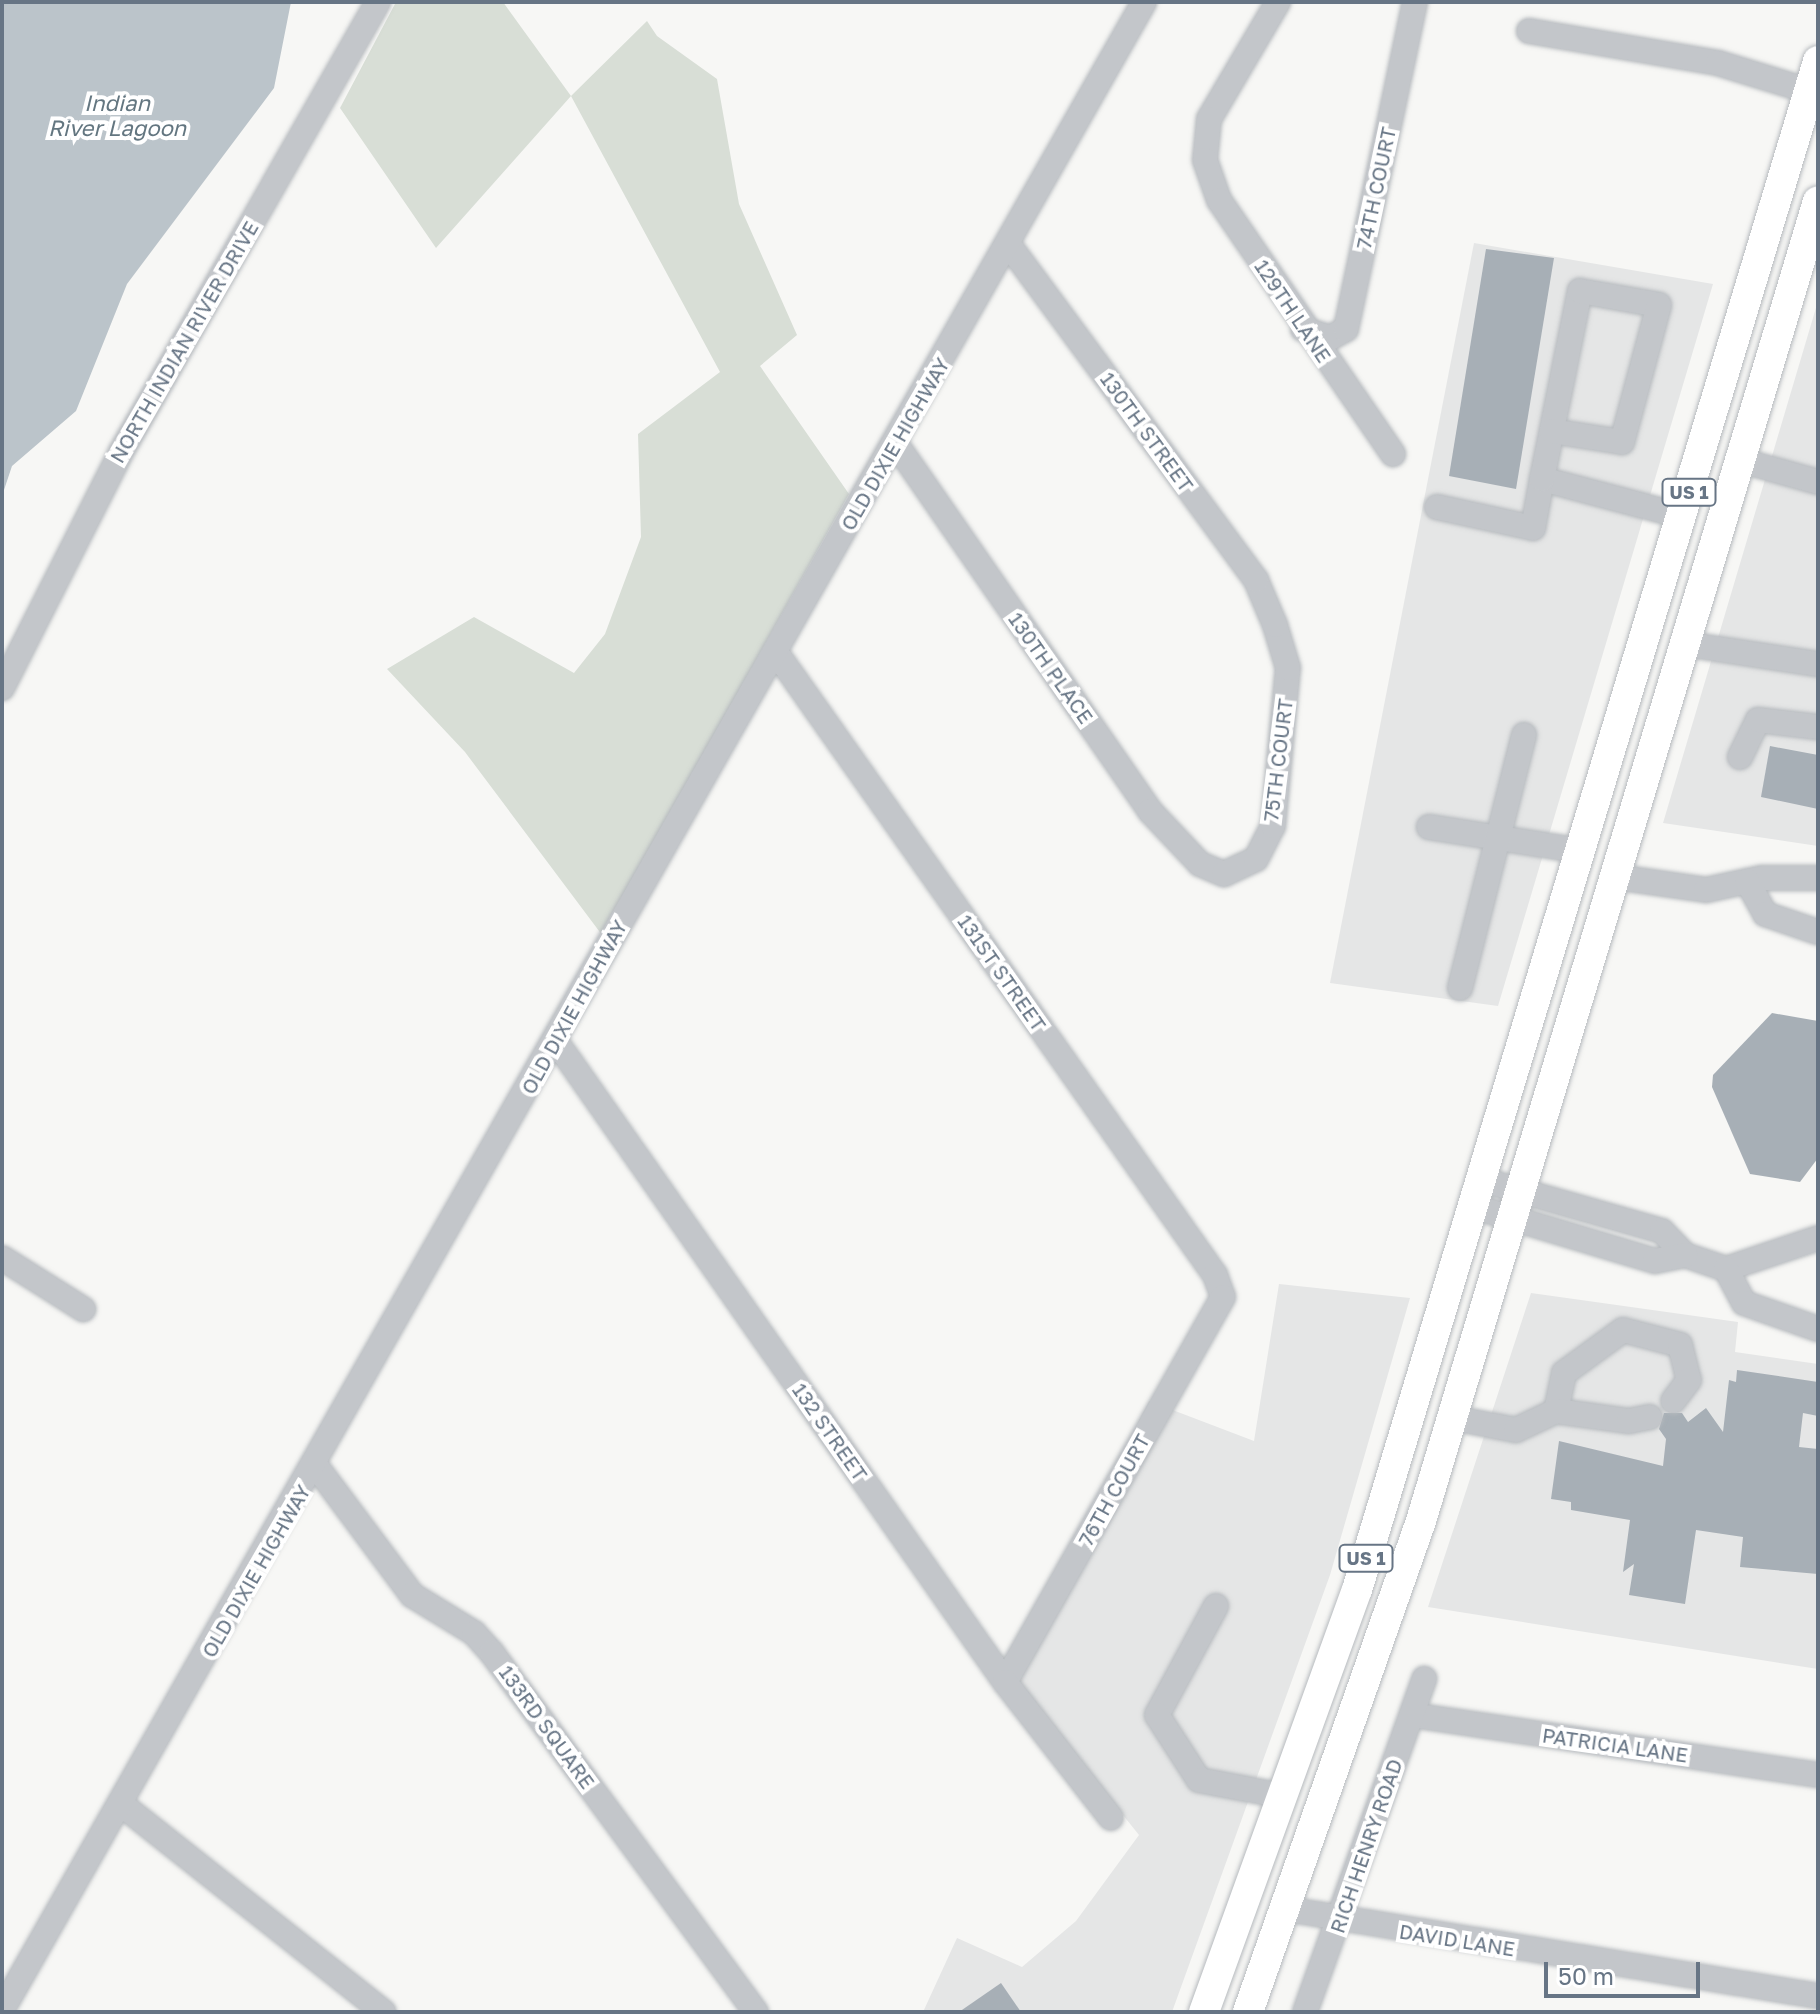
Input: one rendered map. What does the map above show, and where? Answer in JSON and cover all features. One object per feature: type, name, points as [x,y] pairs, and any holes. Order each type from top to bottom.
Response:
[{"type":"main road","name":"US 1","points":[[1204,2012],[1357,1590],[1682,516],[1814,97],[1818,61]]},
{"type":"main road","name":"US 1","points":[[1248,2012],[1453,1418],[1685,644],[1743,461],[1818,201]]},
{"type":"street","name":"NORTH INDIAN RIVER DRIVE","points":[[2,688],[121,452],[378,2]]},
{"type":"street","name":"OLD DIXIE HIGHWAY","points":[[2,2010],[316,1466],[1144,2]]},
{"type":"street","name":"129TH LANE","points":[[1278,2],[1209,119],[1205,160],[1219,200],[1303,329],[1393,454]]},
{"type":"street","name":"74TH COURT","points":[[1303,329],[1330,338],[1346,329],[1409,8]]},
{"type":"street","points":[[1529,31],[1718,63],[1814,97]]},
{"type":"street","name":"130TH STREET","points":[[1009,245],[1256,580],[1275,625]]},
{"type":"street","points":[[1437,507],[1533,528],[1542,479],[1580,291],[1659,305],[1622,442],[1552,431]]},
{"type":"street","name":"130TH PLACE","points":[[896,444],[1150,811],[1200,864],[1224,874]]},
{"type":"street","points":[[1743,461],[1818,481]]},
{"type":"street","points":[[1542,479],[1682,516]]},
{"type":"street","name":"75TH COURT","points":[[1224,874],[1256,859],[1273,826],[1288,668],[1275,625]]},
{"type":"street","points":[[1685,644],[1818,664]]},
{"type":"street","name":"131ST STREET","points":[[775,651],[1215,1275],[1223,1297]]},
{"type":"street","points":[[1740,757],[1758,720],[1818,727]]},
{"type":"street","points":[[1460,988],[1524,735]]},
{"type":"street","points":[[1429,827],[1582,851]]},
{"type":"street","points":[[1616,877],[1706,890],[1747,881],[1818,878]]},
{"type":"street","points":[[1747,881],[1765,914],[1818,932]]},
{"type":"street","name":"132 STREET","points":[[555,1040],[1005,1682],[1111,1818]]},
{"type":"street","points":[[1479,1194],[1662,1231],[1685,1255],[1726,1269],[1818,1238]]},
{"type":"street","points":[[2,1258],[83,1309]]},
{"type":"street","points":[[1726,1269],[1744,1303],[1792,1325],[1818,1329]]},
{"type":"street","name":"76TH COURT","points":[[1005,1682],[1223,1297]]},
{"type":"street","points":[[1556,1411],[1564,1373],[1623,1330],[1680,1345],[1689,1380],[1673,1401]]},
{"type":"street","points":[[1453,1418],[1516,1430],[1556,1411],[1629,1421],[1650,1417]]},
{"type":"street","name":"133RD SQUARE","points":[[316,1466],[412,1595],[474,1633],[492,1653],[756,2012]]},
{"type":"street","points":[[1216,1606],[1157,1715],[1199,1780],[1284,1796]]},
{"type":"street","name":"RICH HENRY ROAD","points":[[1305,2012],[1424,1679]]},
{"type":"street","name":"PATRICIA LANE","points":[[1412,1715],[1818,1775]]},
{"type":"street","points":[[121,1804],[383,2012]]},
{"type":"street","name":"DAVID LANE","points":[[1286,1909],[1340,1921],[1818,1996]]},
{"type":"shaded area","points":[[396,2],[503,2],[571,96],[436,248],[340,108]]},
{"type":"shaded area","points":[[647,21],[657,36],[717,79],[739,204],[797,335],[760,366],[849,494],[602,935],[465,752],[387,669],[474,617],[574,673],[605,634],[641,537],[638,434],[720,372],[571,96]]},
{"type":"shaded area","points":[[1474,243],[1713,284],[1498,1006],[1330,983]]},
{"type":"shaded area","points":[[1818,301],[1818,846],[1663,823]]},
{"type":"shaded area","points":[[1279,1284],[1410,1298],[1330,1575],[1172,2012],[923,2012],[957,1938],[1022,1967],[1076,1921],[1139,1835],[1010,1674],[1149,1401],[1254,1441]]},
{"type":"shaded area","points":[[1531,1293],[1738,1322],[1735,1352],[1818,1364],[1818,1669],[1428,1607]]},
{"type":"water","name":"Indian River Lagoon","points":[[2,2],[291,2],[274,88],[127,284],[76,411],[12,466],[2,496]]},
{"type":"building","points":[[1486,249],[1554,258],[1516,489],[1449,476]]},
{"type":"building","points":[[1770,746],[1818,755],[1818,809],[1761,797]]},
{"type":"building","points":[[1772,1013],[1818,1021],[1818,1158],[1800,1182],[1750,1174],[1712,1087],[1713,1075]]},
{"type":"building","points":[[1737,1370],[1818,1382],[1818,1416],[1803,1413],[1799,1447],[1818,1449],[1818,1574],[1740,1567],[1743,1537],[1696,1530],[1685,1604],[1629,1595],[1634,1564],[1623,1572],[1630,1520],[1571,1510],[1571,1502],[1551,1499],[1559,1441],[1663,1466],[1666,1439],[1659,1429],[1664,1413],[1682,1413],[1688,1422],[1706,1408],[1723,1432],[1729,1380],[1736,1382]]},
{"type":"building","points":[[1001,1983],[1021,2012],[959,2012]]}]
